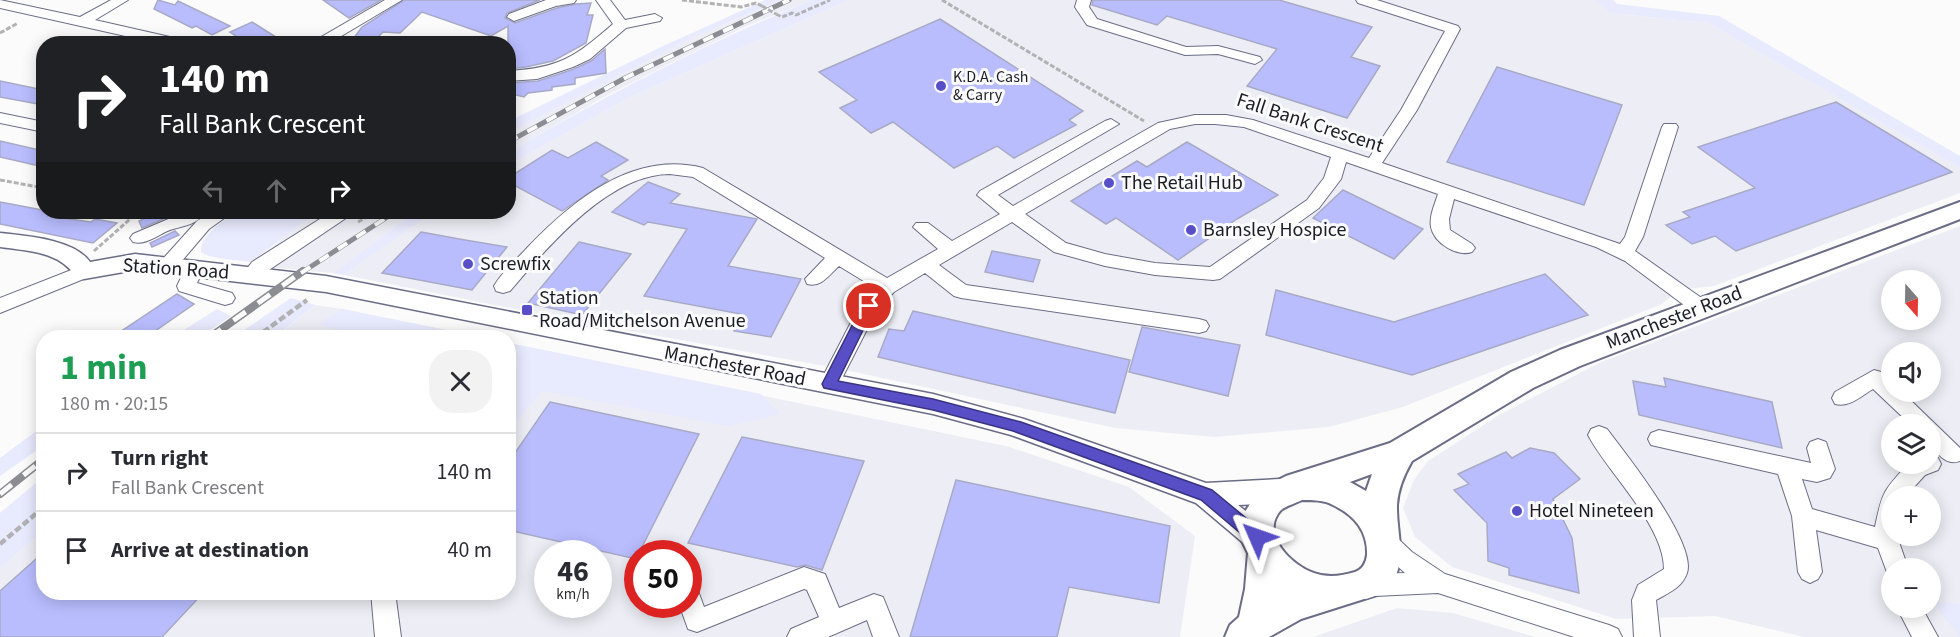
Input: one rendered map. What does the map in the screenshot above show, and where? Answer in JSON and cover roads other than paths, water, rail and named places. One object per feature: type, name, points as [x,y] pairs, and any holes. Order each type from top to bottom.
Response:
[{"type":"highway","name":"Manchester Road","points":[[1401,452],[1387,476],[1379,501],[1383,535],[1382,569],[1372,582],[1341,593],[1294,584],[1274,568],[1260,546],[1258,515],[1261,509],[1289,489],[1401,452],[1522,380],[1570,358],[1960,210]]},
{"type":"highway","name":"Manchester Road","points":[[1289,489],[1322,487],[1349,497],[1367,511],[1383,535]]},
{"type":"highway","points":[[1249,630],[1263,597],[1265,576],[1260,546]]},
{"type":"highway","points":[[1249,630],[1288,608],[1341,593]]},
{"type":"main road","points":[[0,240],[65,252],[82,267]]},
{"type":"main road","name":"Station Road","points":[[82,267],[135,262],[290,280]]},
{"type":"main road","name":"Manchester Road","points":[[290,280],[326,284],[933,404],[1015,426],[1206,495],[1260,546]]},
{"type":"main road","name":"Manchester Road","points":[[1206,495],[1289,489]]},
{"type":"street","points":[[82,22],[121,0]]},
{"type":"street","points":[[331,36],[396,0]]},
{"type":"street","points":[[514,17],[553,3],[569,0]]},
{"type":"street","points":[[603,0],[621,25]]},
{"type":"street","points":[[1084,0],[1082,7],[1092,22],[1185,51],[1218,50],[1255,60]]},
{"type":"street","points":[[1363,0],[1453,29],[1409,110],[1372,166]]},
{"type":"street","points":[[0,4],[146,36]]},
{"type":"street","points":[[516,75],[537,74],[568,64],[585,56],[621,25],[655,18]]},
{"type":"street","points":[[0,118],[36,125]]},
{"type":"street","name":"Fall Bank Crescent","points":[[829,384],[869,306],[887,286],[1158,129],[1180,121],[1224,118],[1247,123],[1602,243],[1624,253],[1703,309]]},
{"type":"street","points":[[1111,124],[986,195],[1060,248],[1105,260],[1155,269],[1214,274],[1313,204],[1332,179],[1340,155]]},
{"type":"street","points":[[1624,253],[1634,237],[1670,128]]},
{"type":"street","points":[[503,286],[544,240],[576,212],[626,180],[658,170],[685,169],[697,172],[887,286]]},
{"type":"street","points":[[1448,191],[1438,220],[1441,232],[1450,242],[1466,248]]},
{"type":"street","points":[[139,238],[177,220],[179,223],[191,219]]},
{"type":"street","points":[[168,265],[203,219]]},
{"type":"street","points":[[252,274],[259,267],[332,219]]},
{"type":"street","points":[[922,227],[950,249]]},
{"type":"street","points":[[814,279],[837,257]]},
{"type":"street","points":[[925,264],[961,291],[1199,326]]},
{"type":"street","points":[[0,306],[82,267]]},
{"type":"street","points":[[195,268],[186,285],[225,298]]},
{"type":"street","points":[[1842,398],[1874,378],[1912,414]]},
{"type":"street","points":[[1599,435],[1663,528],[1677,561],[1677,569],[1673,577],[1647,593],[1644,600],[1647,637]]},
{"type":"street","points":[[1659,439],[1787,467],[1822,472],[1824,469],[1818,448]]},
{"type":"street","points":[[1941,441],[1957,453]]},
{"type":"street","points":[[1941,459],[1957,453]]},
{"type":"street","points":[[1787,467],[1803,516],[1810,572]]},
{"type":"street","points":[[1902,486],[1913,474]]},
{"type":"street","points":[[1803,516],[1881,539]]},
{"type":"street","points":[[1383,535],[1404,559],[1438,582],[1609,637]]},
{"type":"street","points":[[696,618],[697,621],[804,578],[816,582],[833,622]]},
{"type":"street","points":[[1341,593],[1375,585],[1438,582]]},
{"type":"street","points":[[384,600],[388,637]]},
{"type":"street","points":[[800,637],[874,605],[886,637]]},
{"type":"street","points":[[1915,618],[1925,637]]},
{"type":"railway","points":[[516,138],[625,78],[789,0]]},
{"type":"railway","points":[[301,273],[384,219]]},
{"type":"railway","points":[[220,330],[303,271]]},
{"type":"railway","points":[[0,494],[36,465]]},
{"type":"place","name":"K.D.A. Cash & Carry","points":[[941,86]]},
{"type":"place","name":"The Retail Hub","points":[[1109,183]]},
{"type":"place","name":"Barnsley Hospice","points":[[1191,230]]},
{"type":"place","name":"Screwfix","points":[[468,264]]},
{"type":"place","name":"Station Road/Mitchelson Avenue","points":[[527,310]]},
{"type":"place","name":"Hotel Nineteen","points":[[1517,511]]}]
